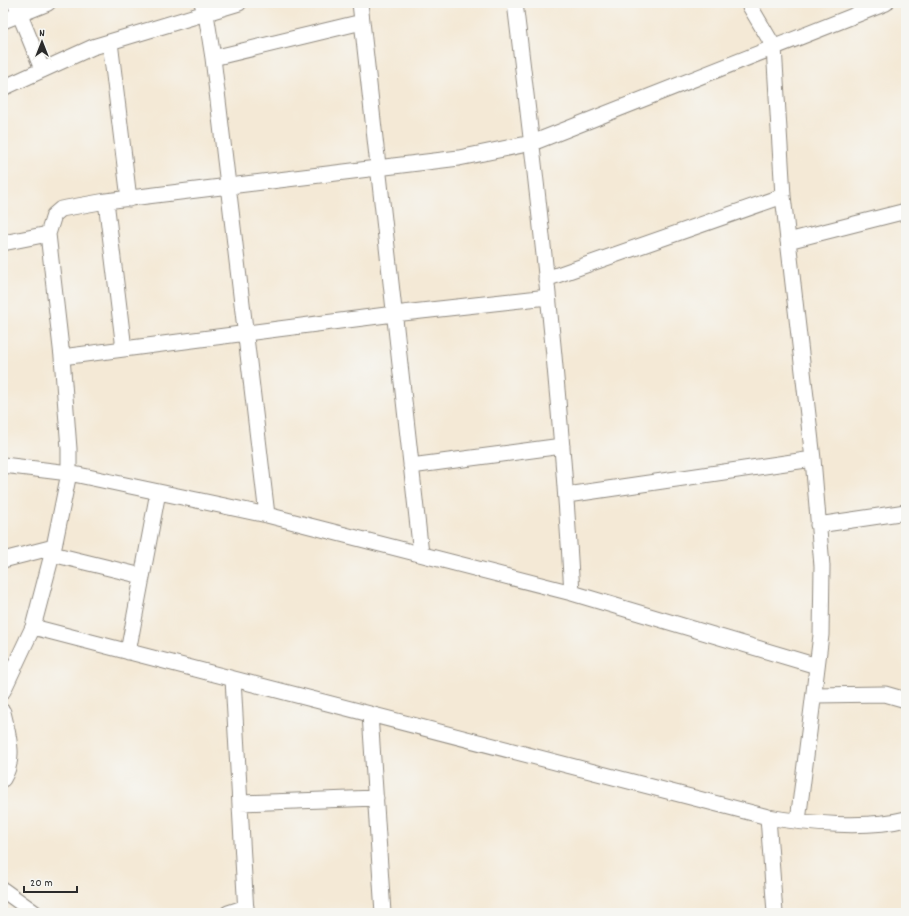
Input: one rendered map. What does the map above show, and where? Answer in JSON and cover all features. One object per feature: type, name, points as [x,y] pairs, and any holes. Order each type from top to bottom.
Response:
[{"type":"street","points":[[3,22],[18,9],[48,3]]},
{"type":"street","points":[[3,88],[75,54],[204,8],[239,3]]},
{"type":"street","points":[[360,3],[421,554]]},
{"type":"street","points":[[515,3],[532,143],[548,297],[567,495],[572,593]]},
{"type":"street","points":[[748,3],[774,47],[788,241],[813,459],[822,566],[822,612],[817,666],[798,821]]},
{"type":"street","points":[[3,691],[33,627],[53,550],[69,473],[62,357],[48,234],[54,215],[61,209],[129,198],[459,158],[532,143],[886,3]]},
{"type":"street","points":[[204,8],[213,58],[267,515]]},
{"type":"street","points":[[18,9],[42,69]]},
{"type":"street","points":[[213,58],[362,22]]},
{"type":"street","points":[[110,42],[129,198]]},
{"type":"street","points":[[546,279],[784,196]]},
{"type":"street","points":[[106,201],[124,349]]},
{"type":"street","points":[[788,241],[906,211]]},
{"type":"street","points":[[3,243],[48,234]]},
{"type":"street","points":[[62,357],[394,314],[548,297]]},
{"type":"street","points":[[411,466],[562,446]]},
{"type":"street","points":[[567,495],[813,459]]},
{"type":"street","points":[[3,465],[69,473],[267,515],[572,593],[817,666]]},
{"type":"street","points":[[128,652],[158,492]]},
{"type":"street","points":[[818,525],[906,512]]},
{"type":"street","points":[[3,560],[53,550],[142,576]]},
{"type":"street","points":[[33,627],[768,817],[798,821],[878,823],[906,819]]},
{"type":"street","points":[[228,913],[246,910],[234,679]]},
{"type":"street","points":[[814,696],[885,694],[906,691]]},
{"type":"street","points":[[885,694],[906,700]]},
{"type":"street","points":[[3,712],[11,753],[9,766],[3,780]]},
{"type":"street","points":[[370,714],[383,913]]},
{"type":"street","points":[[240,803],[376,798]]},
{"type":"street","points":[[768,817],[775,913]]},
{"type":"street","points":[[3,890],[35,913]]}]
